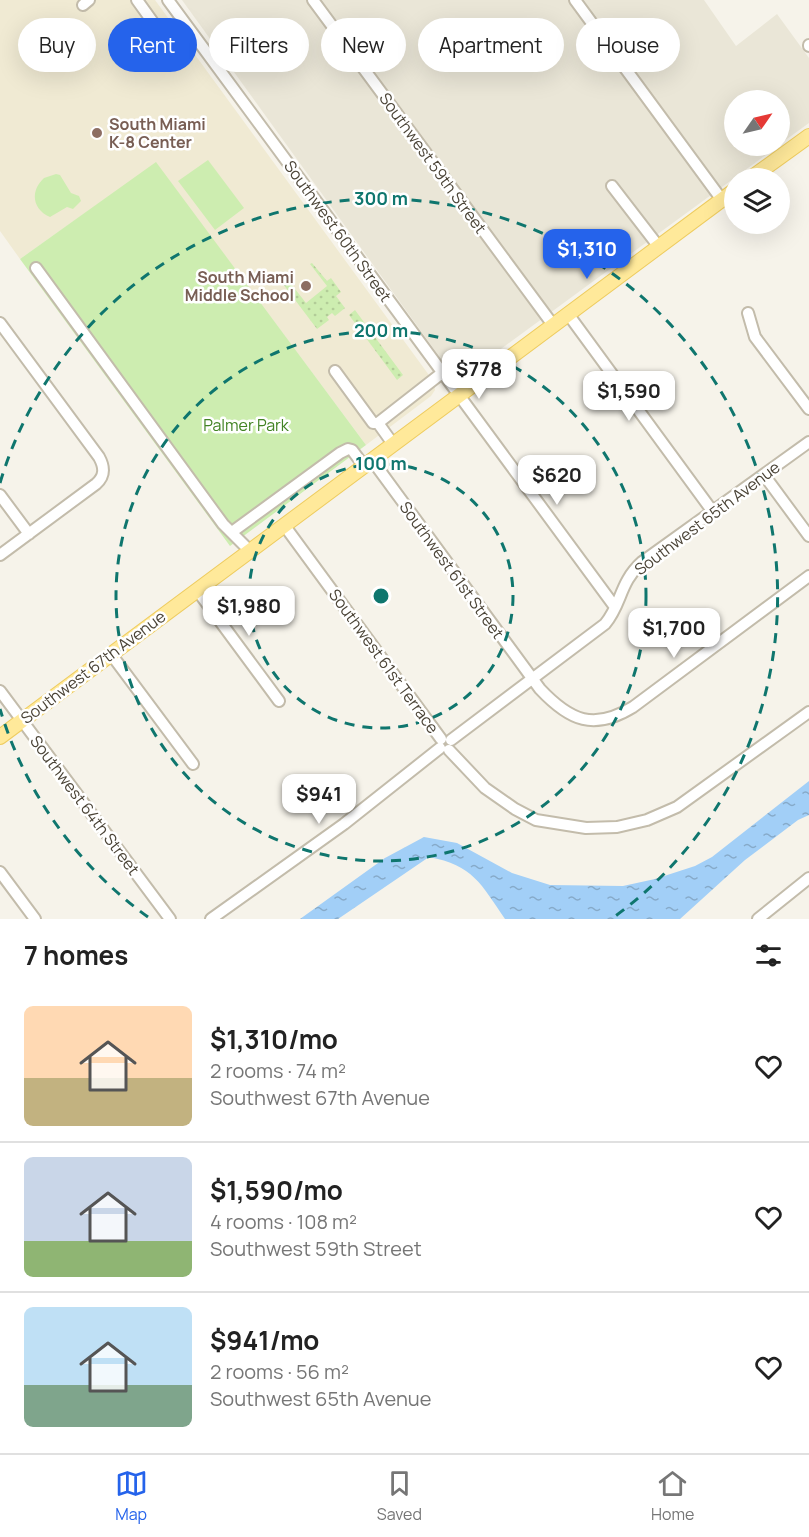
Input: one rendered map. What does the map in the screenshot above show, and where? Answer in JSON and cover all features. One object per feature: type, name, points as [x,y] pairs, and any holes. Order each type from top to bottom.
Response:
[{"type":"main road","points":[[765,168],[809,136]]},
{"type":"main road","name":"Southwest 67th Avenue","points":[[0,737],[722,200]]},
{"type":"street","points":[[137,0],[150,18]]},
{"type":"street","name":"Southwest 60th Street","points":[[168,0],[615,607]]},
{"type":"street","name":"Southwest 59th Street","points":[[313,0],[553,325]]},
{"type":"street","points":[[575,0],[722,200]]},
{"type":"street","points":[[612,186],[659,247]]},
{"type":"street","points":[[36,268],[223,524],[249,550]]},
{"type":"street","points":[[748,313],[755,337],[809,409]]},
{"type":"street","points":[[568,315],[713,512]]},
{"type":"street","points":[[0,323],[99,458],[104,474],[96,484],[0,555]]},
{"type":"street","points":[[335,371],[373,423],[378,423],[442,373]]},
{"type":"street","points":[[378,423],[393,444]]},
{"type":"street","name":"Southwest 65th Avenue","points":[[211,919],[344,824],[445,744],[600,629],[609,620],[624,585],[637,567],[809,442]]},
{"type":"street","points":[[232,532],[340,453],[352,450],[368,463]]},
{"type":"street","name":"Southwest 61st Street","points":[[368,463],[532,679],[557,707],[571,716],[591,721],[616,717],[638,704],[809,576]]},
{"type":"street","points":[[764,475],[809,536]]},
{"type":"street","points":[[0,495],[29,534]]},
{"type":"street","name":"Southwest 61st Terrace","points":[[284,525],[445,744],[485,788],[510,806],[536,820],[586,828],[617,827],[647,820],[677,807],[809,712]]},
{"type":"street","points":[[196,590],[279,700]]},
{"type":"street","points":[[111,654],[193,764]]},
{"type":"street","name":"Southwest 64th Street","points":[[0,691],[170,919]]},
{"type":"street","points":[[0,872],[35,919]]},
{"type":"street","points":[[758,919],[809,878]]},
{"type":"shaded area","points":[[0,0],[155,0],[168,18],[108,18],[108,72],[197,72],[197,58],[434,382],[435,390],[431,396],[366,445],[156,163],[20,259],[0,231]]},
{"type":"shaded area","points":[[182,0],[704,0],[736,46],[777,14],[809,58],[809,123],[790,137],[790,90],[724,90],[724,156],[764,156],[748,168],[724,168],[724,186],[457,381],[234,72],[309,72],[309,18],[209,18],[209,37]]},
{"type":"green space","points":[[208,160],[244,208],[215,230],[178,181]]},
{"type":"green space","name":"Palmer Park","points":[[156,162],[366,445],[230,546],[20,259]]},
{"type":"green space","points":[[60,175],[71,193],[79,196],[81,201],[73,209],[67,207],[50,217],[36,205],[35,194],[36,188],[44,178]]},
{"type":"green space","points":[[312,263],[327,281],[331,278],[341,292],[336,296],[345,308],[335,316],[332,313],[327,317],[329,320],[317,329],[283,284],[288,280],[306,303],[327,286],[310,264]]},
{"type":"green space","points":[[355,310],[403,375],[397,380],[349,315]]},
{"type":"water","points":[[809,781],[809,815],[798,820],[745,860],[680,919],[505,919],[475,878],[456,865],[429,857],[338,919],[300,919],[385,858],[424,837],[457,843],[512,873],[550,885],[623,886],[655,879],[695,866],[712,857]]},
{"type":"place","name":"South Miami K-8 Center","points":[[97,133]]},
{"type":"place","name":"South Miami Middle School","points":[[306,286]]}]
